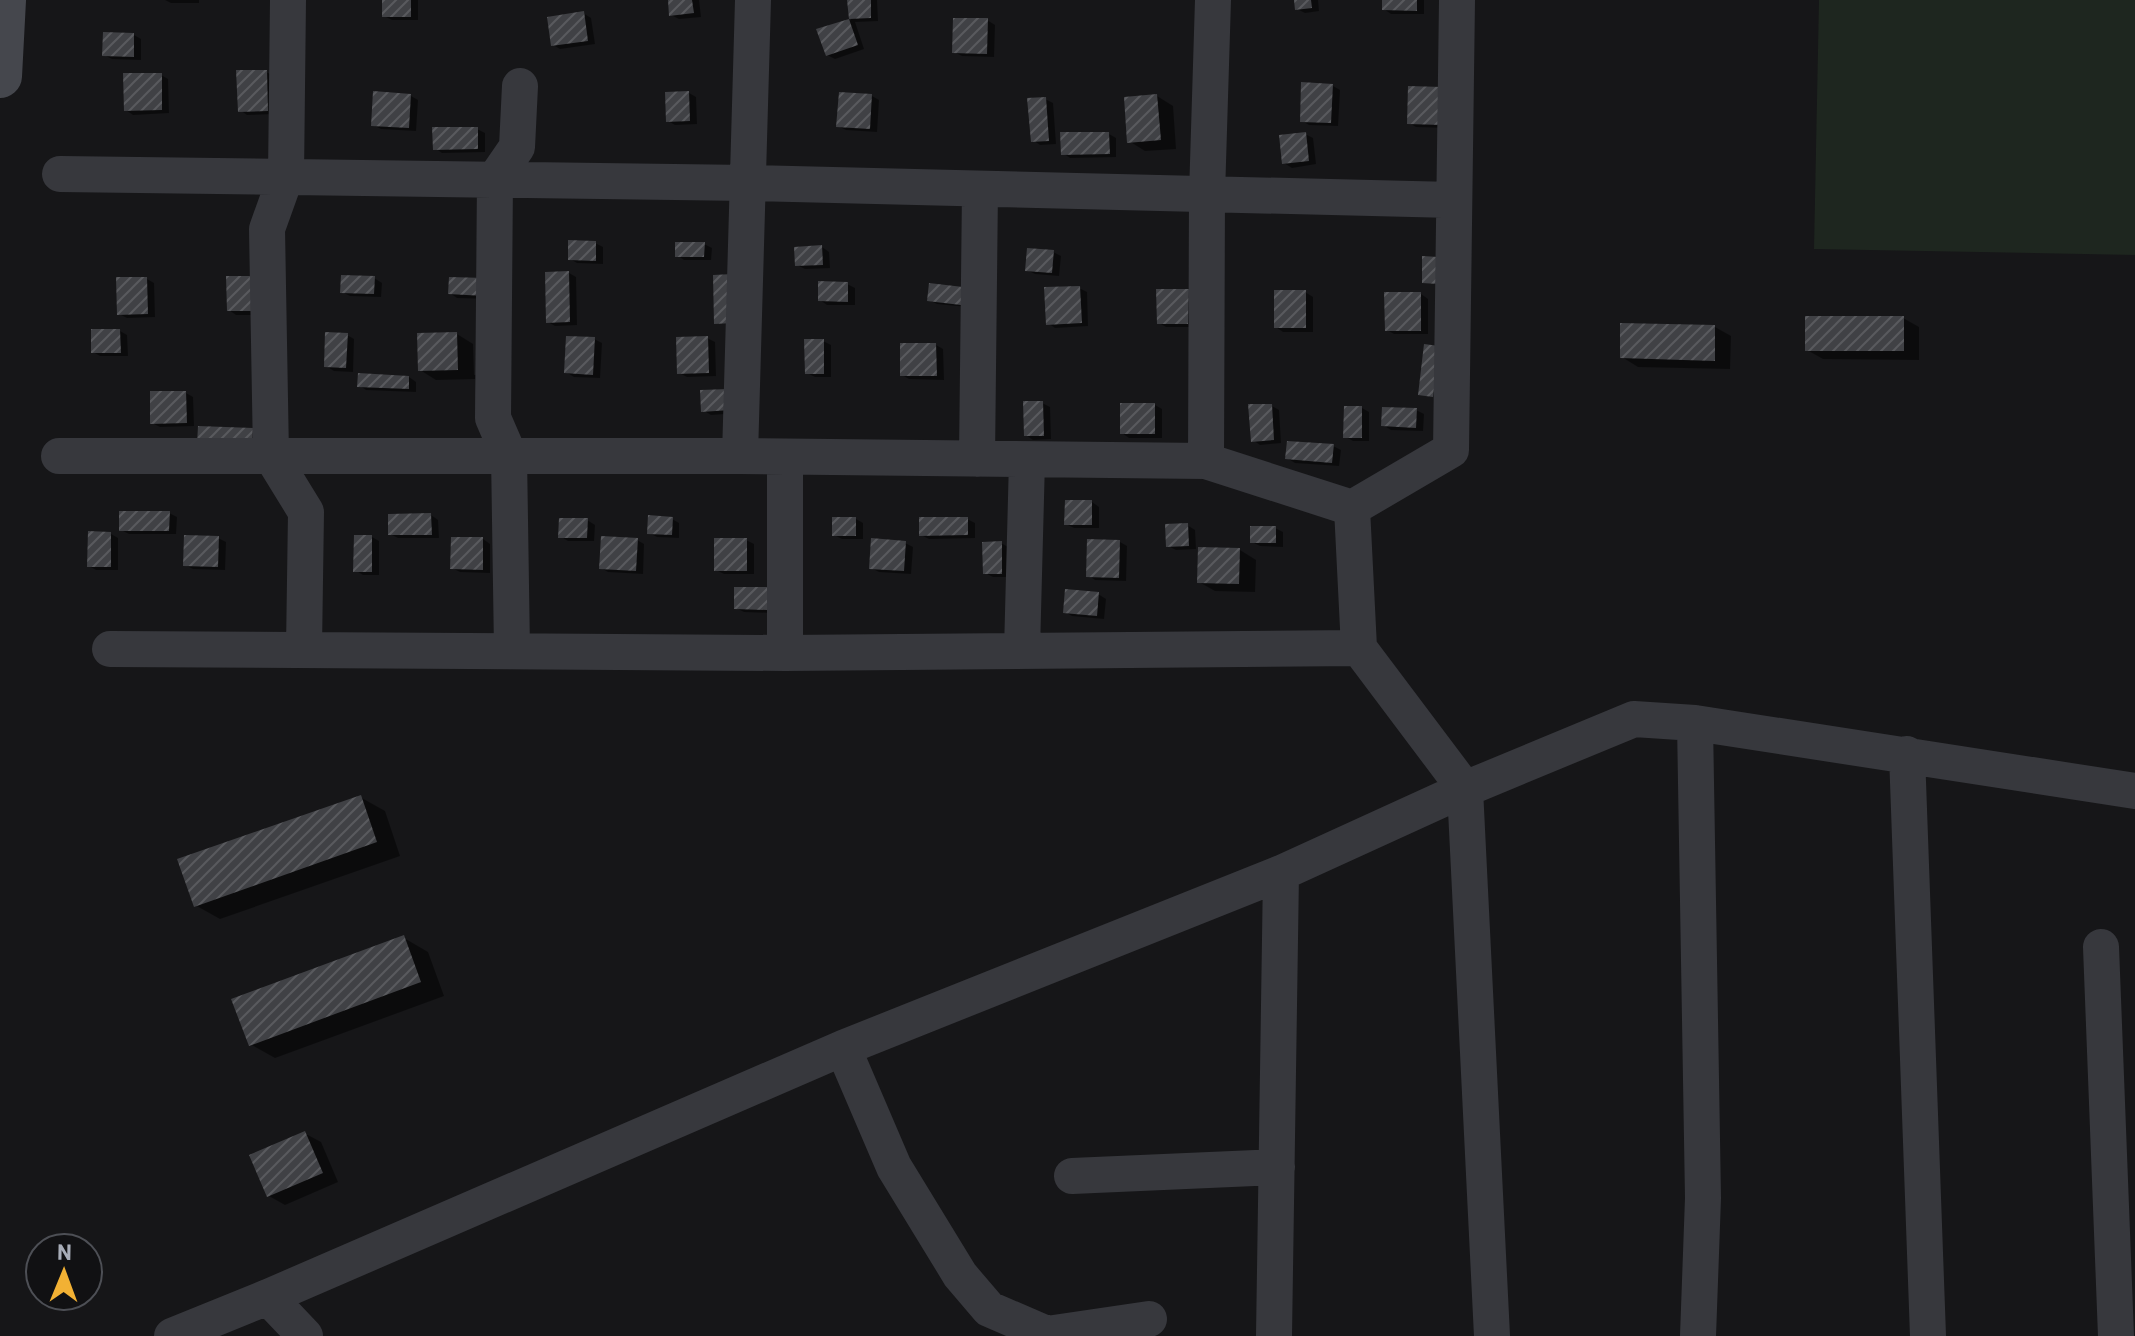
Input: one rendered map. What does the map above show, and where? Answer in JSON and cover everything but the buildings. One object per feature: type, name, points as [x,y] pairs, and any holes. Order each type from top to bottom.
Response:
[{"type":"main road","points":[[0,76],[4,0]]},
{"type":"street","points":[[288,0],[286,176],[267,229],[271,455],[306,512],[304,648]]},
{"type":"street","points":[[740,456],[753,0]]},
{"type":"street","points":[[1206,461],[1207,195],[1213,0]]},
{"type":"street","points":[[59,456],[740,456],[1206,461],[1352,508],[1451,450],[1457,0]]},
{"type":"street","points":[[512,650],[509,455],[493,418],[495,179],[517,147],[520,86]]},
{"type":"street","points":[[60,174],[748,183],[1453,200]]},
{"type":"street","points":[[977,459],[980,189]]},
{"type":"street","points":[[785,458],[785,653]]},
{"type":"street","points":[[1022,651],[1027,460]]},
{"type":"street","points":[[1352,508],[1359,648],[1465,789],[1492,1336]]},
{"type":"street","points":[[110,649],[785,653],[1359,648]]},
{"type":"street","points":[[172,1336],[843,1048],[1281,873],[1465,789],[1634,719],[1695,723],[2135,791]]},
{"type":"street","points":[[1695,723],[1703,1198],[1698,1336]]},
{"type":"street","points":[[1907,754],[1928,1336]]},
{"type":"street","points":[[1274,1336],[1281,873]]},
{"type":"street","points":[[2101,947],[2116,1336]]},
{"type":"street","points":[[843,1048],[894,1167],[960,1275],[989,1309],[1047,1334],[1149,1319]]},
{"type":"street","points":[[1072,1176],[1277,1167]]},
{"type":"street","points":[[268,1297],[305,1336]]},
{"type":"shaded area","points":[[1819,0],[2135,0],[2135,255],[1814,249]]}]
